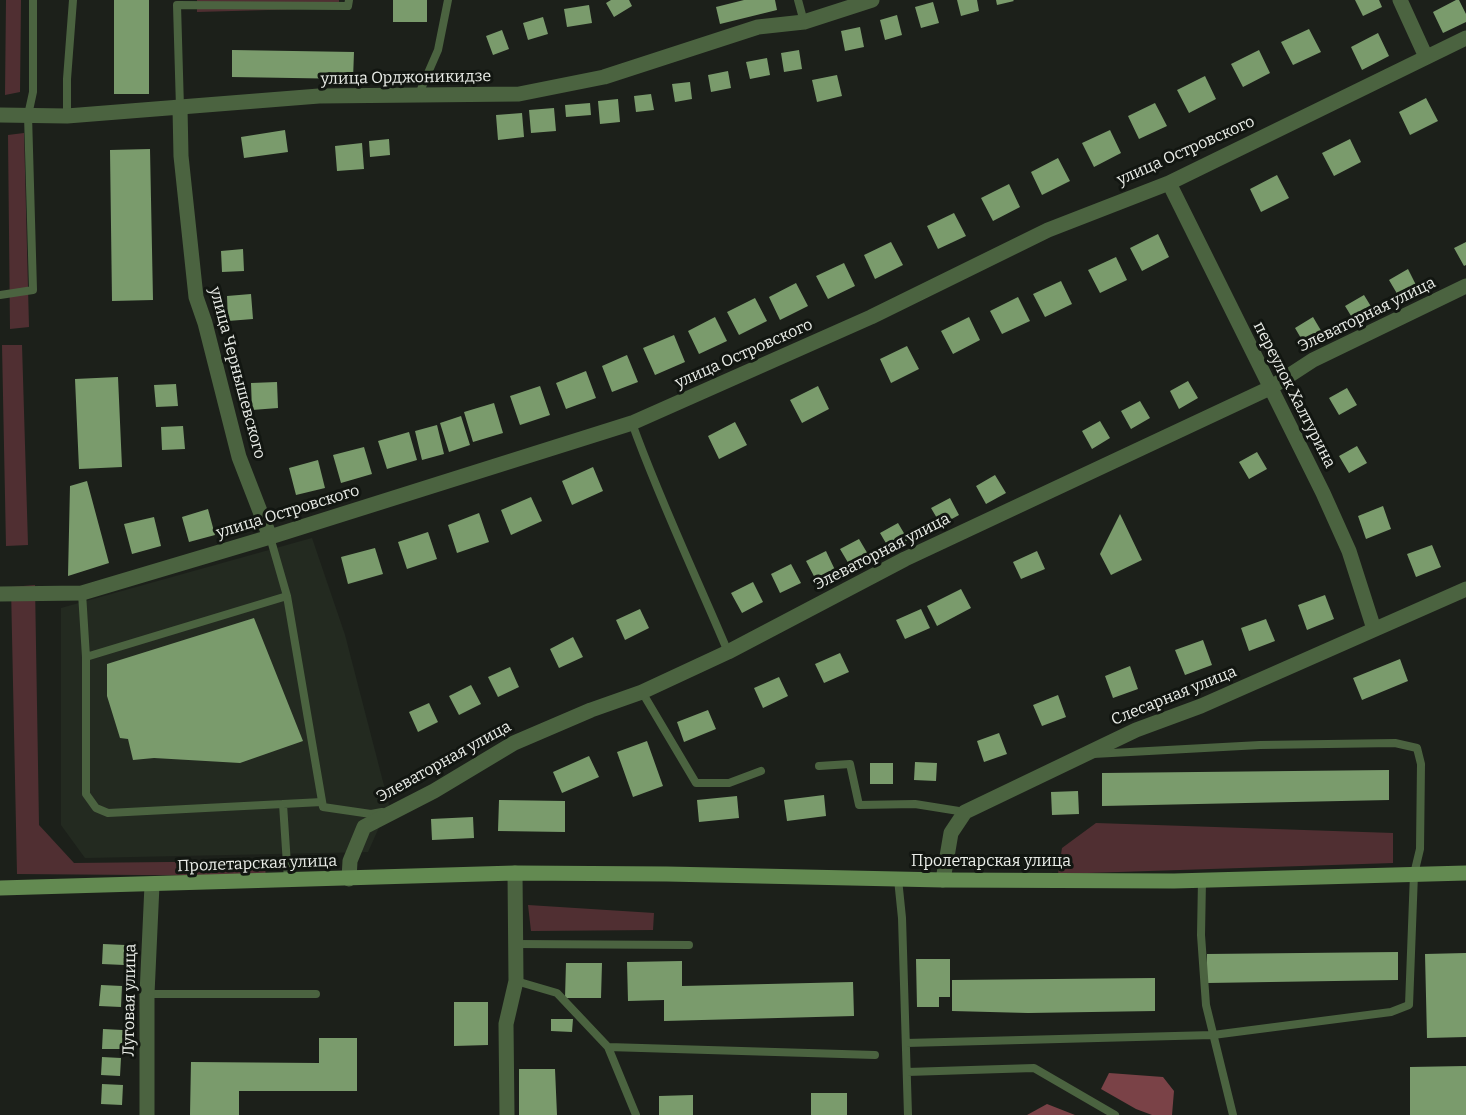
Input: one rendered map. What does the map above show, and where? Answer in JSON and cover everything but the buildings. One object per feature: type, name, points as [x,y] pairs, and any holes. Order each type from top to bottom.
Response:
[{"type":"main road","name":"Пролетарская улица","points":[[0,888],[515,873],[943,880],[1202,880],[1466,873]]},
{"type":"street","name":"улица Орджоникидзе","points":[[0,115],[67,116],[319,96],[519,94],[604,77],[758,27],[804,22],[872,0]]},
{"type":"street","points":[[1400,0],[1426,57]]},
{"type":"street","name":"улица Островского","points":[[0,594],[82,593],[270,537],[632,423],[871,317],[1048,230],[1169,183],[1466,38]]},
{"type":"street","name":"улица Чернышевского","points":[[180,108],[181,156],[196,297],[205,323],[239,457],[270,537]]},
{"type":"street","name":"переулок Халтурина","points":[[1169,183],[1323,493],[1349,551],[1374,628]]},
{"type":"street","name":"Элеваторная улица","points":[[349,879],[350,861],[363,827],[434,791],[514,743],[591,710],[642,692],[728,652],[905,559],[1270,388],[1313,360],[1466,286]]},
{"type":"street","name":"Слесарная улица","points":[[965,812],[1136,730],[1201,706],[1466,589]]},
{"type":"street","points":[[943,880],[951,833],[965,812]]},
{"type":"street","points":[[507,1115],[506,1024],[516,981],[515,873]]},
{"type":"street","name":"Луговая улица","points":[[147,1115],[147,994],[152,885]]},
{"type":"lane","points":[[0,295],[33,290],[28,115],[33,92],[33,0]]},
{"type":"lane","points":[[67,116],[67,79],[73,0]]},
{"type":"lane","points":[[180,108],[177,3],[348,6],[349,0]]},
{"type":"lane","points":[[418,96],[438,50],[448,0]]},
{"type":"lane","points":[[798,0],[804,22]]},
{"type":"lane","points":[[632,423],[647,466],[728,652]]},
{"type":"lane","points":[[270,537],[287,596],[323,807],[371,814],[394,810]]},
{"type":"lane","points":[[82,593],[86,657],[86,794],[96,808],[108,813],[322,802]]},
{"type":"lane","points":[[86,657],[287,596]]},
{"type":"lane","points":[[642,692],[696,783],[729,783],[761,771]]},
{"type":"lane","points":[[906,1043],[1213,1035],[1391,1012],[1409,1005],[1414,874],[1420,849],[1421,764],[1417,748],[1395,743],[1260,746],[1081,755]]},
{"type":"lane","points":[[819,766],[850,764],[859,805],[915,804],[965,812]]},
{"type":"lane","points":[[283,804],[288,880]]},
{"type":"lane","points":[[898,879],[908,1115]]},
{"type":"lane","points":[[1202,880],[1201,935],[1206,1005],[1233,1115]]},
{"type":"lane","points":[[515,944],[689,945]]},
{"type":"lane","points":[[516,981],[557,993],[608,1047],[636,1115]]},
{"type":"lane","points":[[147,994],[316,994]]},
{"type":"lane","points":[[608,1047],[875,1055]]},
{"type":"lane","points":[[907,1072],[1034,1068],[1115,1115]]},
{"type":"shaded area","points":[[6,0],[21,0],[20,92],[5,95]]},
{"type":"shaded area","points":[[197,0],[339,0],[339,8],[197,12]]},
{"type":"shaded area","points":[[24,133],[29,327],[10,329],[8,135]]},
{"type":"shaded area","points":[[2,345],[22,345],[28,545],[6,546]]},
{"type":"shaded area","points":[[312,538],[345,635],[389,805],[368,852],[85,858],[61,825],[61,608]]},
{"type":"shaded area","points":[[35,585],[39,825],[74,863],[264,861],[266,876],[17,874],[11,587]]},
{"type":"shaded area","points":[[1096,823],[1393,833],[1393,863],[1058,874],[1062,848]]},
{"type":"shaded area","points":[[528,905],[654,913],[653,930],[531,931]]},
{"type":"shaded area","points":[[1109,1073],[1163,1077],[1174,1091],[1172,1115],[1152,1115],[1136,1109],[1101,1089]]},
{"type":"shaded area","points":[[1047,1104],[1075,1115],[1027,1115]]}]
